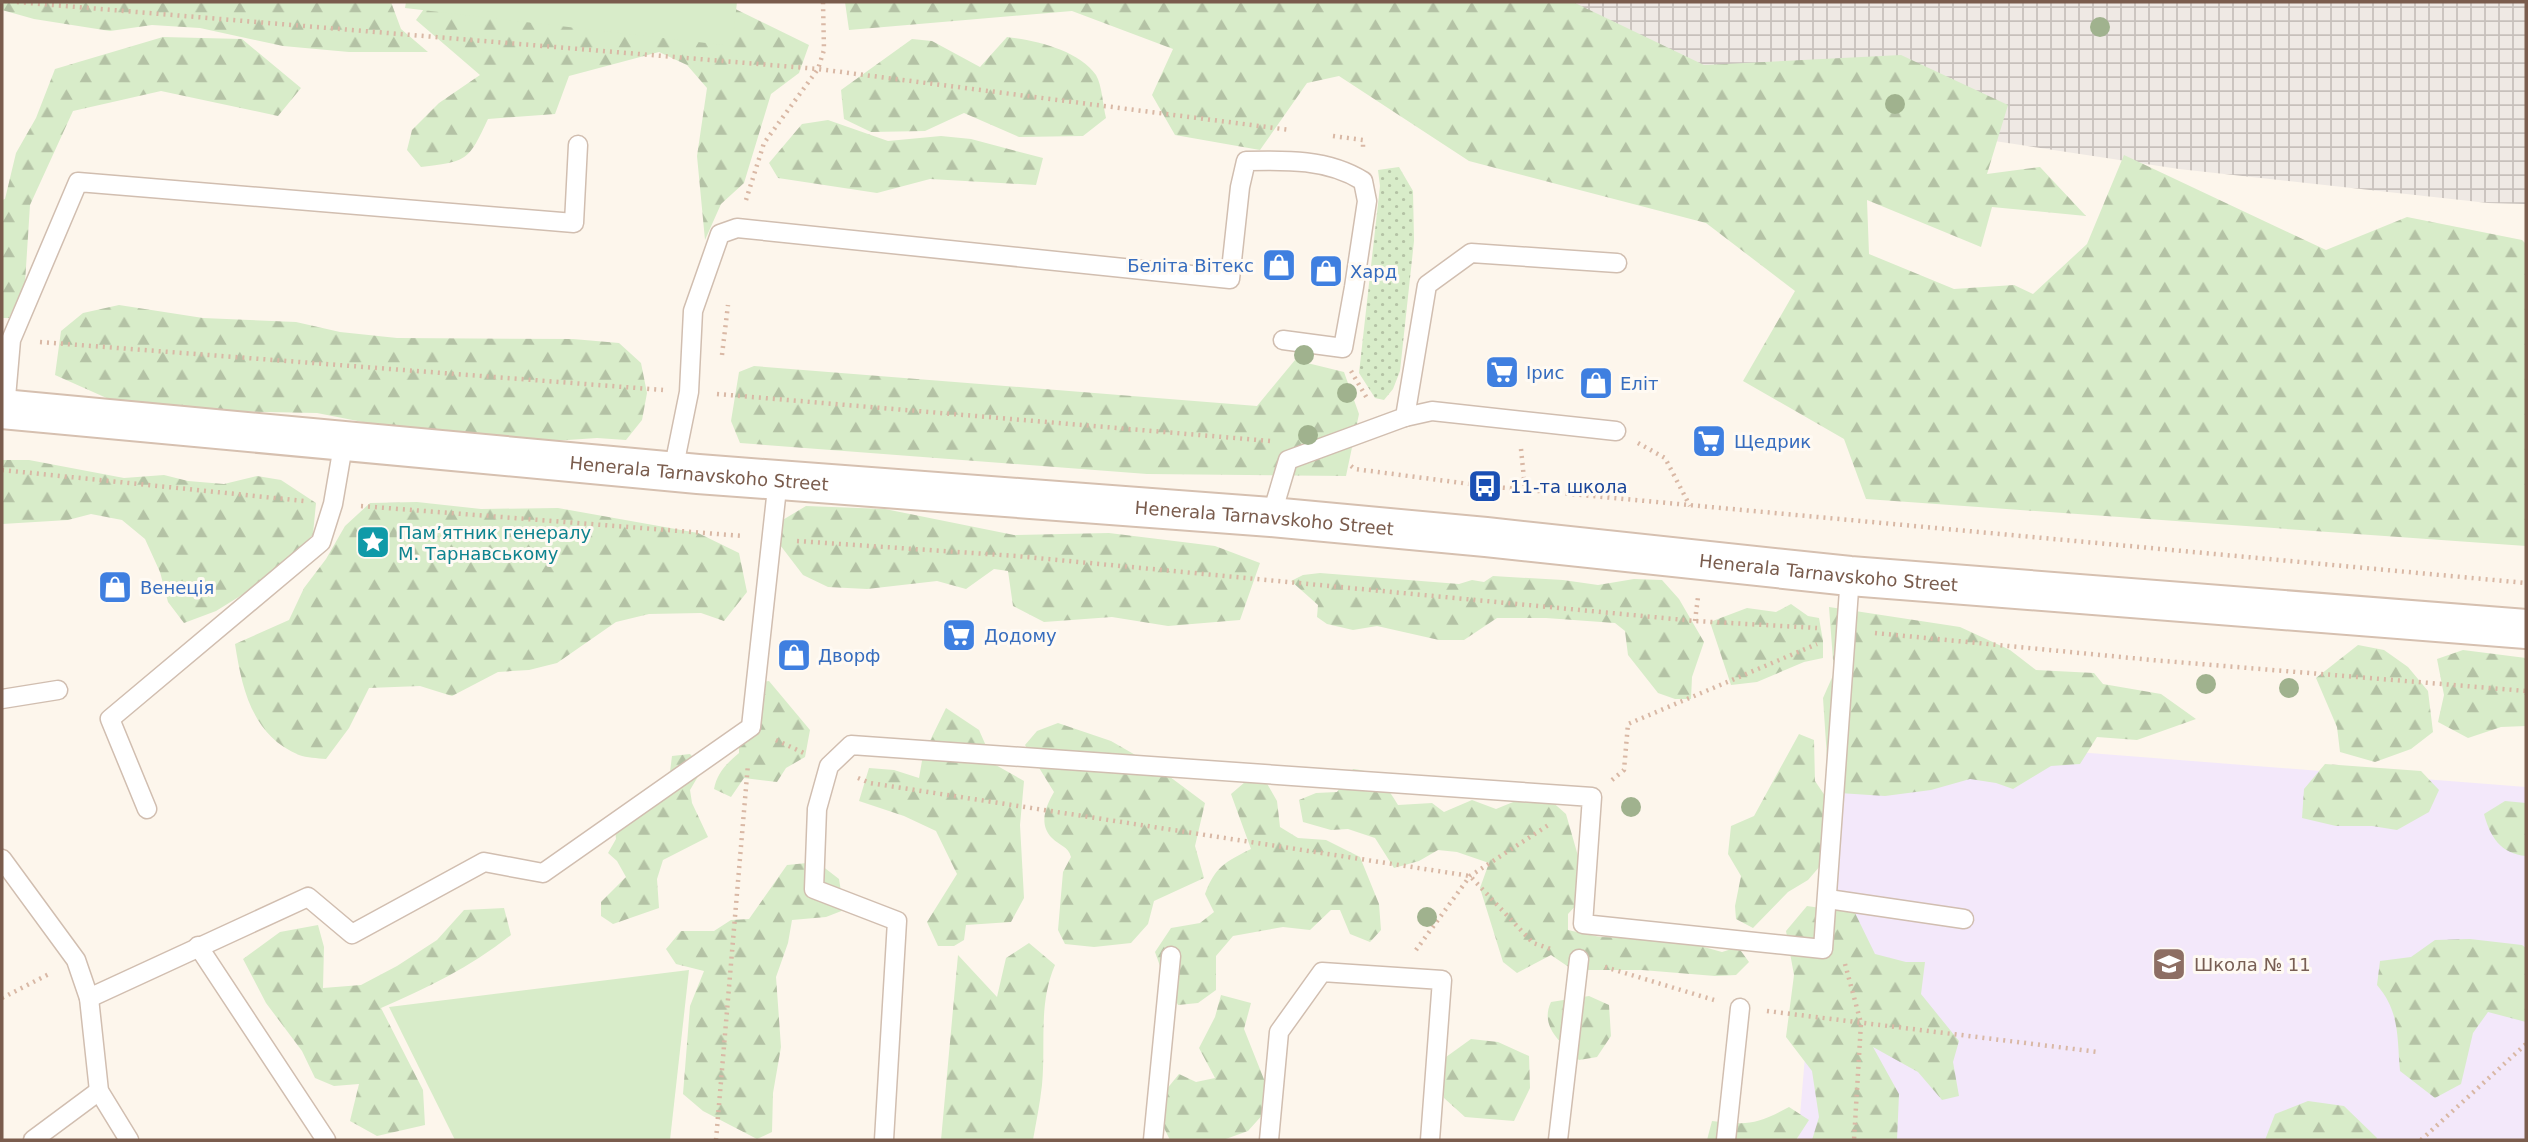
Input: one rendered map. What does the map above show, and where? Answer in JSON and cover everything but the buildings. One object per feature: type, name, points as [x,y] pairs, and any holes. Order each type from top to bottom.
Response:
[{"type":"main road","name":"Henerala Tarnavskoho Street","points":[[3,409],[698,474],[1271,517],[1850,576],[2526,629]]},
{"type":"lane","points":[[3,409],[11,340],[78,182],[574,223],[578,145]]},
{"type":"lane","points":[[673,471],[689,392],[693,311],[720,234],[737,228],[1230,279],[1240,187],[1246,161],[1293,160],[1346,170],[1363,181],[1367,201],[1343,348],[1283,340]]},
{"type":"lane","points":[[1405,417],[1427,285],[1471,253],[1617,263]]},
{"type":"lane","points":[[1271,517],[1288,460],[1405,417],[1432,411],[1616,431]]},
{"type":"lane","points":[[148,809],[110,719],[320,542],[333,504],[344,440]]},
{"type":"lane","points":[[89,998],[308,897],[352,934],[484,862],[543,873],[751,727],[778,479]]},
{"type":"lane","points":[[884,1140],[897,921],[814,889],[817,809],[829,766],[851,746],[1592,797],[1583,924],[1823,949],[1850,576]]},
{"type":"lane","points":[[2,699],[58,690]]},
{"type":"lane","points":[[2,859],[76,960],[89,998],[99,1091],[129,1140]]},
{"type":"lane","points":[[1828,899],[1964,919]]},
{"type":"lane","points":[[198,946],[326,1140]]},
{"type":"lane","points":[[1153,1140],[1171,956]]},
{"type":"lane","points":[[1558,1140],[1579,959]]},
{"type":"lane","points":[[1269,1140],[1279,1032],[1322,972],[1442,979],[1430,1140]]},
{"type":"lane","points":[[1727,1140],[1740,1008]]},
{"type":"lane","points":[[33,1140],[99,1091]]},
{"type":"path","points":[[17,2],[818,69],[1301,131]]},
{"type":"path","points":[[1326,135],[1363,140],[1363,181]]},
{"type":"path","points":[[11,340],[689,392],[1327,446],[1354,469],[1525,489],[2526,583]]},
{"type":"path","points":[[1343,348],[1352,374],[1383,425]]},
{"type":"path","points":[[1519,420],[1525,489]]},
{"type":"path","points":[[1616,431],[1665,458],[1690,506]]},
{"type":"path","points":[[2,470],[333,504],[1030,557],[1695,621],[1848,630],[2152,660],[2526,691]]},
{"type":"path","points":[[1695,621],[1700,586]]},
{"type":"path","points":[[716,1140],[751,727],[870,783],[1470,876],[1534,943],[1740,1008],[2098,1052]]},
{"type":"path","points":[[2,998],[76,960]]},
{"type":"path","points":[[1845,961],[1861,1023],[1854,1140]]},
{"type":"path","points":[[2421,1140],[2526,1044]]},
{"type":"shaded area","points":[[1461,2],[2526,2],[2526,204],[2488,203],[2179,169],[1988,140]]},
{"type":"shaded area","name":"Школа № 11","points":[[1832,733],[2526,787],[2526,1140],[1798,1140]]},
{"type":"green space","points":[[2,2],[391,2],[401,29],[428,52],[349,52],[283,46],[200,28],[152,25],[110,31],[34,19],[2,10]]},
{"type":"green space","points":[[406,2],[737,2],[732,46],[405,8]]},
{"type":"green space","points":[[429,2],[721,2],[809,45],[799,73],[771,94],[744,183],[721,204],[705,240],[697,156],[707,88],[687,65],[659,52],[569,76],[555,114],[488,119],[476,143],[465,156],[449,163],[421,167],[407,150],[412,130],[439,103],[480,75],[416,20]]},
{"type":"green space","points":[[845,2],[1573,2],[1704,65],[1901,55],[2008,105],[1987,174],[2040,167],[2086,216],[1992,207],[1981,247],[1867,200],[1869,254],[1954,289],[2014,285],[2033,294],[2087,244],[2124,155],[2326,250],[2407,217],[2522,240],[2526,244],[2526,546],[1866,499],[1844,439],[1743,381],[1795,291],[1706,223],[1469,161],[1339,76],[1307,83],[1260,150],[1175,135],[1152,95],[1173,49],[1072,11],[849,30]]},
{"type":"green space","points":[[163,37],[242,39],[301,88],[278,116],[161,91],[73,111],[30,205],[25,283],[9,318],[2,318],[2,200],[5,199],[16,153],[36,118],[55,69]]},
{"type":"green space","points":[[1007,37],[1056,48],[1088,66],[1098,79],[1106,118],[1083,136],[1019,137],[964,113],[925,131],[871,132],[844,119],[841,90],[912,39],[932,41],[980,67]]},
{"type":"green space","points":[[828,120],[888,141],[941,136],[971,139],[1043,158],[1036,185],[930,179],[877,193],[778,178],[769,163],[802,124]]},
{"type":"green space","points":[[1399,167],[1413,191],[1414,241],[1400,371],[1393,389],[1384,400],[1375,398],[1359,373],[1380,186],[1378,170]]},
{"type":"green space","points":[[119,305],[203,318],[296,322],[340,332],[397,338],[573,339],[619,343],[641,363],[647,393],[642,420],[626,440],[597,438],[509,444],[449,439],[317,413],[213,411],[120,404],[55,375],[61,331],[83,313]]},
{"type":"green space","points":[[1295,360],[1344,372],[1359,414],[1346,476],[1147,474],[740,443],[731,421],[739,372],[754,366],[1257,406]]},
{"type":"green space","points":[[2,460],[29,460],[124,478],[164,475],[188,481],[224,484],[257,476],[281,480],[316,503],[313,534],[287,567],[216,611],[184,623],[168,602],[160,572],[145,539],[122,520],[91,514],[68,520],[2,524]]},
{"type":"green space","points":[[417,502],[481,509],[558,508],[698,533],[739,553],[747,592],[724,621],[701,613],[649,614],[616,622],[557,663],[529,670],[498,672],[452,696],[420,686],[369,688],[349,728],[326,759],[299,755],[270,736],[260,723],[246,694],[235,644],[289,620],[304,588],[326,559],[345,526],[370,503]]},
{"type":"green space","points":[[806,506],[885,509],[1014,535],[1109,533],[1215,546],[1260,563],[1240,620],[1168,626],[1112,617],[1044,622],[1013,606],[1008,571],[994,569],[966,589],[937,581],[867,589],[828,587],[803,575],[777,541],[781,521]]},
{"type":"green space","points":[[1320,573],[1459,584],[1472,580],[1484,582],[1493,576],[1598,585],[1634,579],[1662,580],[1679,599],[1704,642],[1692,677],[1691,699],[1675,699],[1658,693],[1628,655],[1625,631],[1615,623],[1497,618],[1464,640],[1439,640],[1377,626],[1353,630],[1327,624],[1317,617],[1318,605],[1291,581],[1303,575]]},
{"type":"green space","points":[[1791,604],[1808,616],[1819,618],[1823,658],[1804,662],[1757,682],[1731,685],[1710,622],[1747,608],[1776,612]]},
{"type":"green space","points":[[1829,607],[1960,627],[2010,650],[2036,670],[2094,673],[2103,684],[2161,694],[2196,719],[2137,740],[2097,737],[2080,764],[2051,766],[2013,789],[1970,779],[1931,790],[1885,796],[1839,793],[1832,782],[1827,758],[1823,698],[1834,673]]},
{"type":"green space","points":[[2358,645],[2384,650],[2408,667],[2428,691],[2433,732],[2411,749],[2375,762],[2340,752],[2337,727],[2316,678]]},
{"type":"green space","points":[[2463,650],[2526,658],[2526,726],[2501,727],[2468,738],[2438,722],[2444,695],[2437,659]]},
{"type":"green space","points":[[769,681],[810,730],[805,757],[786,768],[777,782],[744,778],[731,797],[714,789],[715,783],[723,769],[739,753],[739,729],[754,683]]},
{"type":"green space","points":[[946,708],[979,730],[994,764],[1024,781],[1020,825],[1024,898],[1011,922],[966,925],[964,940],[954,946],[938,946],[927,922],[957,874],[936,831],[904,816],[859,801],[869,768],[894,770],[919,778],[923,755]]},
{"type":"green space","points":[[1058,723],[1111,741],[1158,768],[1205,803],[1195,846],[1204,878],[1154,901],[1148,924],[1131,943],[1094,947],[1065,944],[1058,930],[1063,872],[1071,857],[1066,848],[1052,838],[1045,827],[1046,809],[1054,792],[1025,745],[1037,731]]},
{"type":"green space","points":[[1799,734],[1814,740],[1815,781],[1834,809],[1827,858],[1808,880],[1788,892],[1753,928],[1736,919],[1735,906],[1741,876],[1728,854],[1731,826],[1754,816]]},
{"type":"green space","points":[[690,754],[703,768],[690,790],[692,803],[708,837],[663,860],[657,879],[659,908],[613,924],[601,916],[601,902],[626,877],[617,861],[608,853],[616,839],[614,819],[669,780],[672,756]]},
{"type":"green space","points":[[2325,764],[2421,771],[2439,790],[2429,812],[2397,830],[2372,826],[2336,826],[2302,818],[2304,789]]},
{"type":"green space","points":[[1353,769],[1380,780],[1398,805],[1432,803],[1444,812],[1472,800],[1496,809],[1540,791],[1566,814],[1584,877],[1579,902],[1568,914],[1568,930],[1600,937],[1693,944],[1722,952],[1738,947],[1749,962],[1736,975],[1715,976],[1642,970],[1573,970],[1551,955],[1517,973],[1503,962],[1480,888],[1489,863],[1457,852],[1438,850],[1419,861],[1394,868],[1375,838],[1348,829],[1331,830],[1303,822],[1299,800],[1316,793],[1337,792]]},
{"type":"green space","points":[[1265,780],[1277,801],[1280,827],[1298,838],[1326,840],[1360,857],[1379,904],[1381,930],[1370,942],[1350,934],[1340,910],[1331,910],[1310,930],[1283,927],[1233,936],[1216,956],[1216,990],[1198,1003],[1178,1005],[1155,952],[1171,928],[1200,923],[1214,912],[1205,894],[1213,877],[1228,862],[1251,849],[1231,794],[1245,782]]},
{"type":"green space","points":[[2505,801],[2526,803],[2526,856],[2503,848],[2493,837],[2487,822],[2484,814]]},
{"type":"green space","points":[[817,862],[839,879],[844,910],[826,917],[792,920],[788,943],[776,977],[781,1047],[773,1093],[772,1132],[757,1139],[703,1111],[683,1094],[690,1006],[704,971],[676,964],[666,949],[681,931],[714,931],[731,920],[749,919],[787,865]]},
{"type":"green space","points":[[1807,906],[1855,913],[1875,954],[1906,962],[1925,962],[1921,994],[1959,1041],[1953,1062],[1959,1096],[1942,1100],[1918,1072],[1873,1047],[1899,1094],[1897,1140],[1812,1140],[1819,1117],[1812,1071],[1786,1037],[1794,975],[1786,931]]},
{"type":"green space","points":[[504,908],[511,935],[448,976],[381,1008],[423,1090],[425,1125],[377,1136],[350,1121],[359,1084],[334,1086],[315,1078],[302,1051],[266,1003],[243,959],[280,932],[318,925],[324,947],[323,988],[361,985],[437,940],[464,910]]},
{"type":"green space","points":[[2470,939],[2522,945],[2526,948],[2526,1022],[2488,1012],[2473,1033],[2461,1084],[2435,1098],[2400,1071],[2394,1015],[2377,985],[2380,961],[2411,957],[2435,940]]},
{"type":"green space","points":[[1029,943],[1055,965],[1044,1009],[1042,1085],[1033,1140],[941,1140],[958,955],[997,997],[1006,958]]},
{"type":"green space","points":[[689,970],[670,1140],[455,1140],[389,1007]]},
{"type":"green space","points":[[1221,995],[1251,1003],[1244,1029],[1267,1087],[1265,1112],[1248,1131],[1223,1140],[1170,1140],[1156,1112],[1166,1090],[1179,1074],[1196,1082],[1215,1078],[1199,1048],[1215,1017]]},
{"type":"green space","points":[[1589,996],[1609,1005],[1611,1036],[1597,1057],[1579,1060],[1554,1034],[1550,1027],[1548,1011],[1551,1002]]},
{"type":"green space","points":[[1471,1039],[1498,1042],[1529,1056],[1530,1088],[1514,1121],[1465,1117],[1444,1098],[1439,1077],[1446,1057]]},
{"type":"green space","points":[[2308,1101],[2344,1106],[2376,1140],[2265,1140],[2275,1114]]},
{"type":"green space","points":[[1789,1107],[1809,1120],[1796,1140],[1707,1140],[1712,1121],[1752,1122]]},
{"type":"place","name":"Беліта Вітекс","points":[[1279,265]]},
{"type":"place","name":"Хард","points":[[1326,271]]},
{"type":"place","name":"Ірис","points":[[1502,372]]},
{"type":"place","name":"Еліт","points":[[1596,383]]},
{"type":"place","name":"Щедрик","points":[[1709,441]]},
{"type":"place","name":"11-та школа","points":[[1485,486]]},
{"type":"place","name":"Пам’ятник генералу М. Тарнавському","points":[[373,542]]},
{"type":"place","name":"Венеція","points":[[115,587]]},
{"type":"place","name":"Додому","points":[[959,635]]},
{"type":"place","name":"Дворф","points":[[794,655]]},
{"type":"place","name":"Школа № 11","points":[[2169,964]]}]
